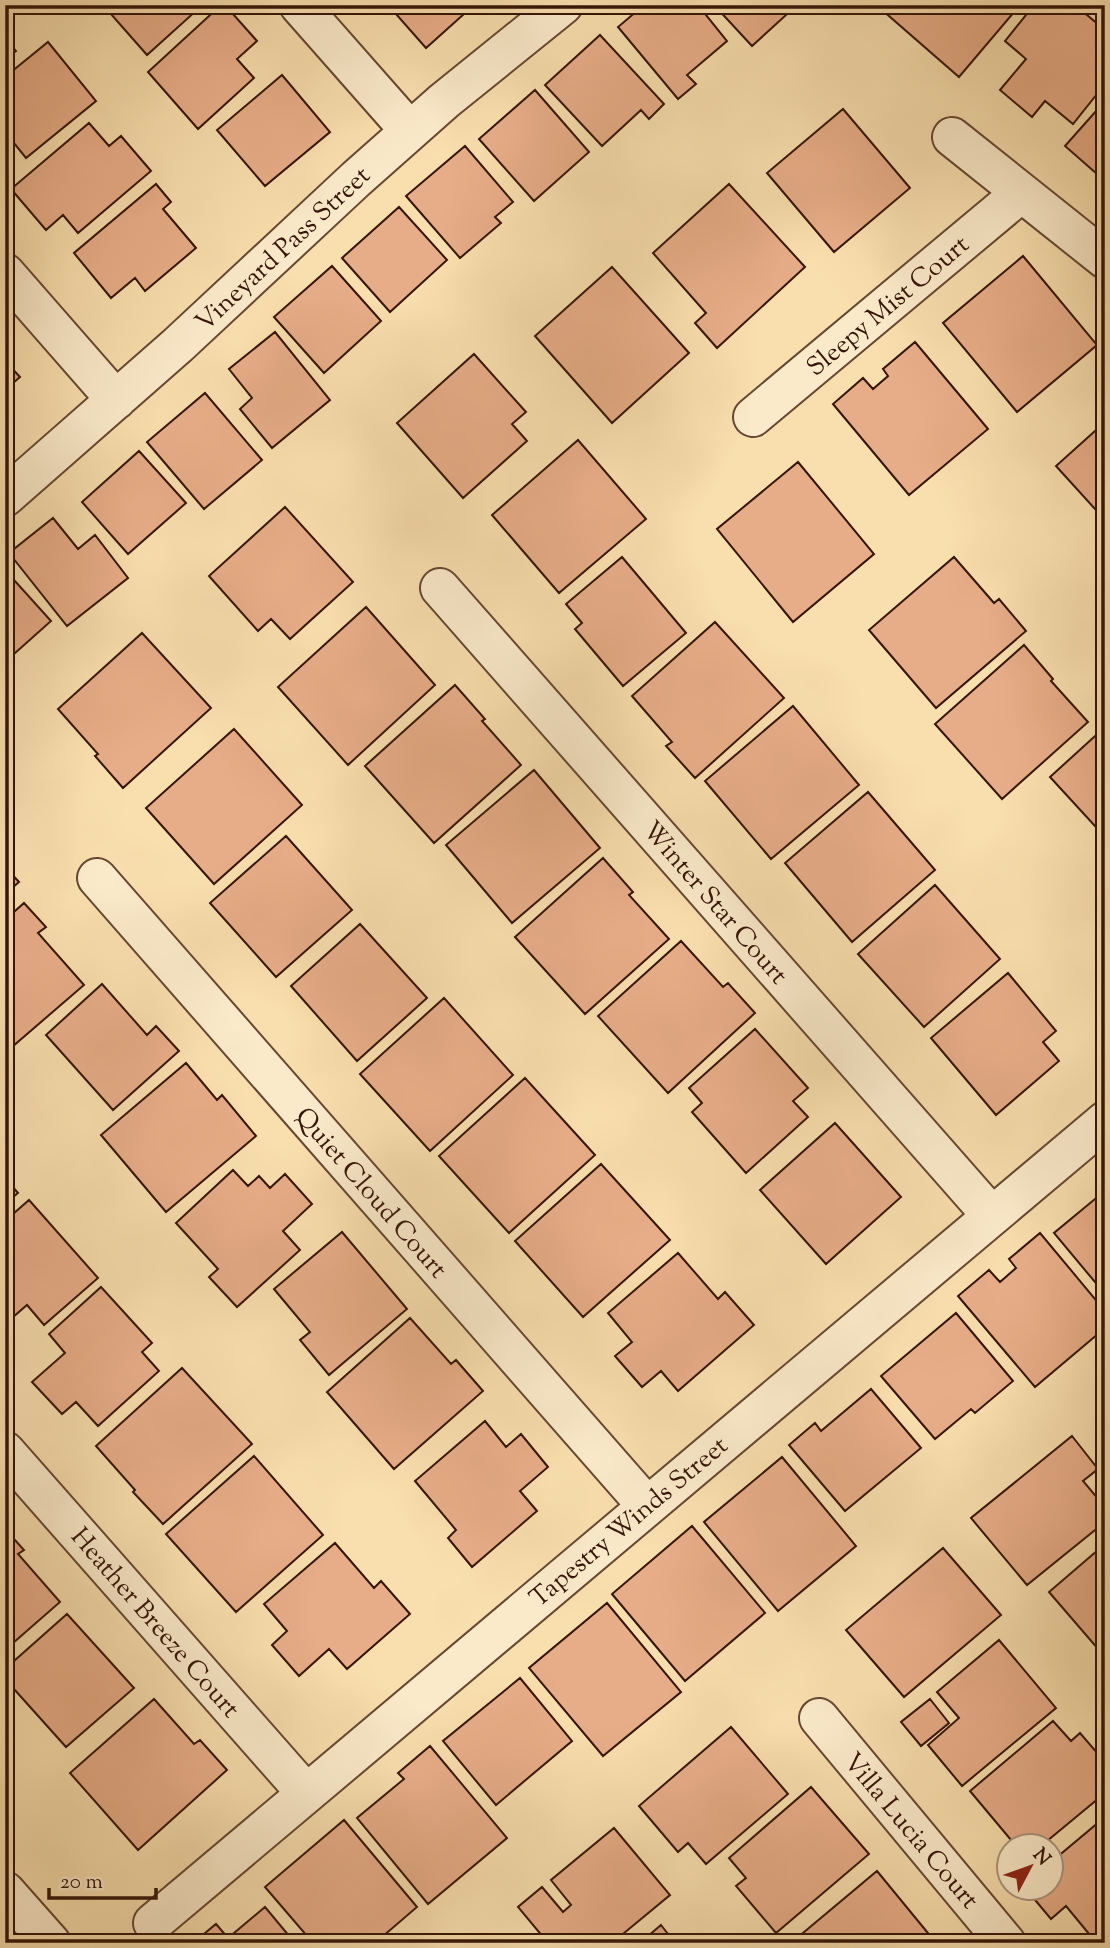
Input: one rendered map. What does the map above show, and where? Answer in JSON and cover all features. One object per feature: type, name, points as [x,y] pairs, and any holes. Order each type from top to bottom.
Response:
[{"type":"street","points":[[299,5],[410,131]]},
{"type":"street","name":"Vineyard Pass Street","points":[[5,497],[178,345],[355,178],[563,5]]},
{"type":"street","points":[[952,137],[1105,259]]},
{"type":"street","name":"Sleepy Mist Court","points":[[753,417],[1021,193]]},
{"type":"street","points":[[5,273],[116,400]]},
{"type":"street","name":"Winter Star Court","points":[[440,589],[992,1216]]},
{"type":"street","name":"Quiet Cloud Court","points":[[97,878],[647,1506]]},
{"type":"street","name":"Tapestry Winds Street","points":[[153,1923],[1105,1121]]},
{"type":"street","name":"Heather Breeze Court","points":[[5,1451],[306,1793]]},
{"type":"street","name":"Villa Lucia Court","points":[[818,1718],[1006,1943]]},
{"type":"street","points":[[5,1891],[51,1943]]},
{"type":"building","points":[[103,5],[193,5],[197,10],[147,55]]},
{"type":"building","points":[[221,5],[225,5],[257,41],[237,59],[254,78],[198,129],[148,72]]},
{"type":"building","points":[[388,5],[474,5],[426,48]]},
{"type":"building","points":[[644,5],[698,5],[727,41],[687,75],[696,84],[678,99],[618,27]]},
{"type":"building","points":[[714,5],[797,5],[752,46]]},
{"type":"building","points":[[884,5],[1020,5],[959,77],[881,9]]},
{"type":"building","points":[[1034,5],[1075,5],[1105,30],[1105,84],[1073,124],[1045,101],[1032,117],[1000,90],[1026,59],[1005,41]]},
{"type":"building","points":[[600,35],[664,104],[649,119],[641,110],[602,146],[545,85]]},
{"type":"building","points":[[5,38],[16,51],[5,59]]},
{"type":"building","points":[[48,42],[96,101],[26,158],[5,132],[5,77]]},
{"type":"building","points":[[282,75],[330,132],[265,186],[217,130]]},
{"type":"building","points":[[535,90],[589,152],[534,201],[479,139]]},
{"type":"building","points":[[1105,101],[1105,181],[1065,146]]},
{"type":"building","points":[[843,109],[910,188],[834,252],[767,173]]},
{"type":"building","points":[[89,123],[109,146],[121,136],[151,171],[78,233],[63,215],[46,230],[11,189]]},
{"type":"building","points":[[465,146],[513,202],[495,217],[501,223],[460,258],[406,196]]},
{"type":"building","points":[[156,184],[171,202],[163,209],[196,248],[145,291],[135,278],[111,298],[74,253]]},
{"type":"building","points":[[729,184],[805,267],[717,348],[695,323],[706,313],[653,253]]},
{"type":"building","points":[[399,207],[447,260],[390,312],[342,258]]},
{"type":"building","points":[[1023,256],[1097,345],[1017,412],[943,323]]},
{"type":"building","points":[[332,266],[381,321],[324,373],[274,317]]},
{"type":"building","points":[[612,267],[689,353],[612,423],[535,336]]},
{"type":"building","points":[[275,332],[330,400],[272,448],[240,409],[252,398],[229,369]]},
{"type":"building","points":[[915,342],[988,429],[909,495],[833,404],[863,378],[873,389],[888,376],[883,369]]},
{"type":"building","points":[[474,354],[526,412],[512,424],[527,441],[463,498],[397,423]]},
{"type":"building","points":[[5,361],[20,377],[5,390]]},
{"type":"building","points":[[205,393],[262,460],[204,509],[147,442]]},
{"type":"building","points":[[1105,422],[1105,520],[1056,466]]},
{"type":"building","points":[[578,440],[646,519],[559,593],[492,515]]},
{"type":"building","points":[[139,451],[186,503],[128,554],[82,502]]},
{"type":"building","points":[[798,462],[874,554],[793,622],[717,529]]},
{"type":"building","points":[[285,507],[353,582],[290,639],[271,619],[258,631],[209,576]]},
{"type":"building","points":[[53,518],[78,549],[95,535],[128,578],[67,626],[9,553]]},
{"type":"building","points":[[622,557],[686,633],[623,686],[575,629],[582,623],[566,604]]},
{"type":"building","points":[[954,557],[994,603],[999,599],[1026,631],[936,708],[869,630]]},
{"type":"building","points":[[5,570],[51,621],[5,662]]},
{"type":"building","points":[[366,607],[435,685],[348,765],[278,687]]},
{"type":"building","points":[[715,622],[784,698],[695,778],[666,746],[672,742],[632,696]]},
{"type":"building","points":[[142,633],[211,708],[123,788],[95,756],[98,754],[58,709]]},
{"type":"building","points":[[1024,645],[1053,679],[1051,681],[1088,722],[1002,799],[935,724]]},
{"type":"building","points":[[455,685],[521,765],[434,843],[365,766]]},
{"type":"building","points":[[793,706],[859,785],[771,859],[705,781]]},
{"type":"building","points":[[1105,727],[1105,837],[1050,777]]},
{"type":"building","points":[[234,729],[302,805],[214,884],[146,808]]},
{"type":"building","points":[[534,770],[600,848],[512,923],[446,845]]},
{"type":"building","points":[[868,792],[935,870],[852,942],[785,863]]},
{"type":"building","points":[[286,836],[352,910],[276,977],[210,903]]},
{"type":"building","points":[[603,858],[633,892],[629,895],[669,939],[585,1014],[515,937]]},
{"type":"building","points":[[5,867],[19,882],[5,894]]},
{"type":"building","points":[[935,885],[1000,959],[924,1027],[858,954]]},
{"type":"building","points":[[24,903],[46,927],[38,933],[84,985],[5,1053],[5,920]]},
{"type":"building","points":[[360,924],[427,998],[357,1061],[291,986]]},
{"type":"building","points":[[681,941],[723,987],[728,983],[755,1013],[668,1093],[598,1016]]},
{"type":"building","points":[[1008,973],[1056,1031],[1043,1042],[1059,1061],[996,1115],[931,1038]]},
{"type":"building","points":[[102,984],[147,1035],[156,1026],[179,1051],[113,1110],[46,1035]]},
{"type":"building","points":[[444,998],[513,1075],[430,1151],[360,1074]]},
{"type":"building","points":[[755,1029],[808,1088],[793,1101],[808,1117],[746,1173],[692,1112],[702,1103],[689,1088]]},
{"type":"building","points":[[186,1063],[217,1100],[222,1095],[256,1136],[166,1212],[101,1135]]},
{"type":"building","points":[[525,1078],[595,1155],[509,1233],[439,1156]]},
{"type":"building","points":[[835,1123],[901,1197],[826,1264],[760,1190]]},
{"type":"building","points":[[601,1164],[670,1240],[583,1317],[515,1241]]},
{"type":"building","points":[[233,1170],[248,1186],[259,1176],[270,1188],[285,1174],[312,1204],[283,1231],[300,1250],[237,1307],[209,1277],[218,1269],[176,1223]]},
{"type":"building","points":[[5,1178],[18,1193],[5,1204]]},
{"type":"building","points":[[1101,1194],[1105,1198],[1105,1294],[1054,1233]]},
{"type":"building","points":[[29,1200],[98,1278],[44,1325],[27,1305],[5,1324],[5,1221]]},
{"type":"building","points":[[342,1232],[407,1309],[329,1375],[300,1340],[310,1332],[274,1289]]},
{"type":"building","points":[[1040,1233],[1105,1311],[1105,1328],[1035,1387],[958,1296],[989,1270],[1000,1282],[1016,1268],[1009,1259]]},
{"type":"building","points":[[678,1253],[718,1299],[725,1292],[754,1325],[678,1391],[661,1371],[642,1387],[615,1356],[632,1342],[608,1313]]},
{"type":"building","points":[[101,1287],[152,1343],[142,1352],[159,1371],[98,1426],[76,1402],[62,1414],[32,1382],[65,1353],[49,1334]]},
{"type":"building","points":[[956,1313],[1013,1381],[975,1413],[971,1409],[935,1439],[881,1376]]},
{"type":"building","points":[[410,1318],[451,1364],[456,1360],[483,1391],[394,1469],[327,1392]]},
{"type":"building","points":[[182,1368],[252,1444],[163,1524],[96,1446]]},
{"type":"building","points":[[871,1389],[921,1448],[845,1511],[789,1445],[815,1423],[821,1431]]},
{"type":"building","points":[[485,1421],[506,1447],[521,1434],[548,1467],[520,1491],[537,1511],[472,1567],[448,1538],[456,1530],[415,1481]]},
{"type":"building","points":[[1072,1436],[1098,1469],[1083,1481],[1105,1507],[1105,1522],[1027,1585],[971,1518]]},
{"type":"building","points":[[254,1456],[323,1535],[236,1612],[166,1534]]},
{"type":"building","points":[[782,1457],[856,1546],[778,1611],[704,1522]]},
{"type":"building","points":[[692,1526],[765,1613],[685,1681],[612,1594]]},
{"type":"building","points":[[5,1529],[24,1550],[18,1554],[60,1602],[5,1650]]},
{"type":"building","points":[[335,1543],[374,1588],[381,1581],[410,1614],[347,1669],[329,1649],[299,1676],[272,1645],[287,1631],[264,1604]]},
{"type":"building","points":[[1105,1544],[1105,1657],[1049,1592]]},
{"type":"building","points":[[943,1548],[1001,1615],[904,1697],[846,1630]]},
{"type":"building","points":[[607,1603],[681,1692],[603,1756],[529,1668]]},
{"type":"building","points":[[67,1614],[134,1688],[66,1747],[5,1679],[5,1669]]},
{"type":"building","points":[[999,1640],[1056,1708],[962,1786],[928,1745],[959,1718],[937,1692]]},
{"type":"building","points":[[520,1678],[572,1741],[496,1805],[443,1741]]},
{"type":"building","points":[[154,1699],[194,1744],[200,1740],[227,1770],[138,1850],[70,1773]]},
{"type":"building","points":[[930,1699],[949,1723],[921,1746],[901,1722]]},
{"type":"building","points":[[1053,1721],[1071,1741],[1080,1733],[1105,1762],[1105,1793],[1058,1832],[1004,1832],[970,1791]]},
{"type":"building","points":[[731,1727],[788,1794],[706,1864],[688,1843],[678,1852],[639,1806]]},
{"type":"building","points":[[430,1746],[507,1838],[428,1904],[357,1818],[404,1779],[398,1773]]},
{"type":"building","points":[[811,1787],[869,1854],[776,1933],[736,1886],[746,1878],[729,1858]]},
{"type":"building","points":[[1105,1817],[1105,1931],[1094,1940],[1066,1906],[1051,1919],[1037,1902],[1064,1902],[1064,1851]]},
{"type":"building","points":[[344,1820],[417,1907],[375,1943],[313,1943],[265,1887]]},
{"type":"building","points":[[614,1828],[670,1895],[612,1943],[548,1943],[518,1907],[542,1887],[563,1912],[571,1905],[551,1880]]},
{"type":"building","points":[[877,1871],[932,1938],[927,1943],[791,1943]]},
{"type":"building","points":[[265,1907],[295,1943],[193,1943],[216,1924],[228,1938]]},
{"type":"building","points":[[661,1925],[675,1943],[640,1943]]}]
